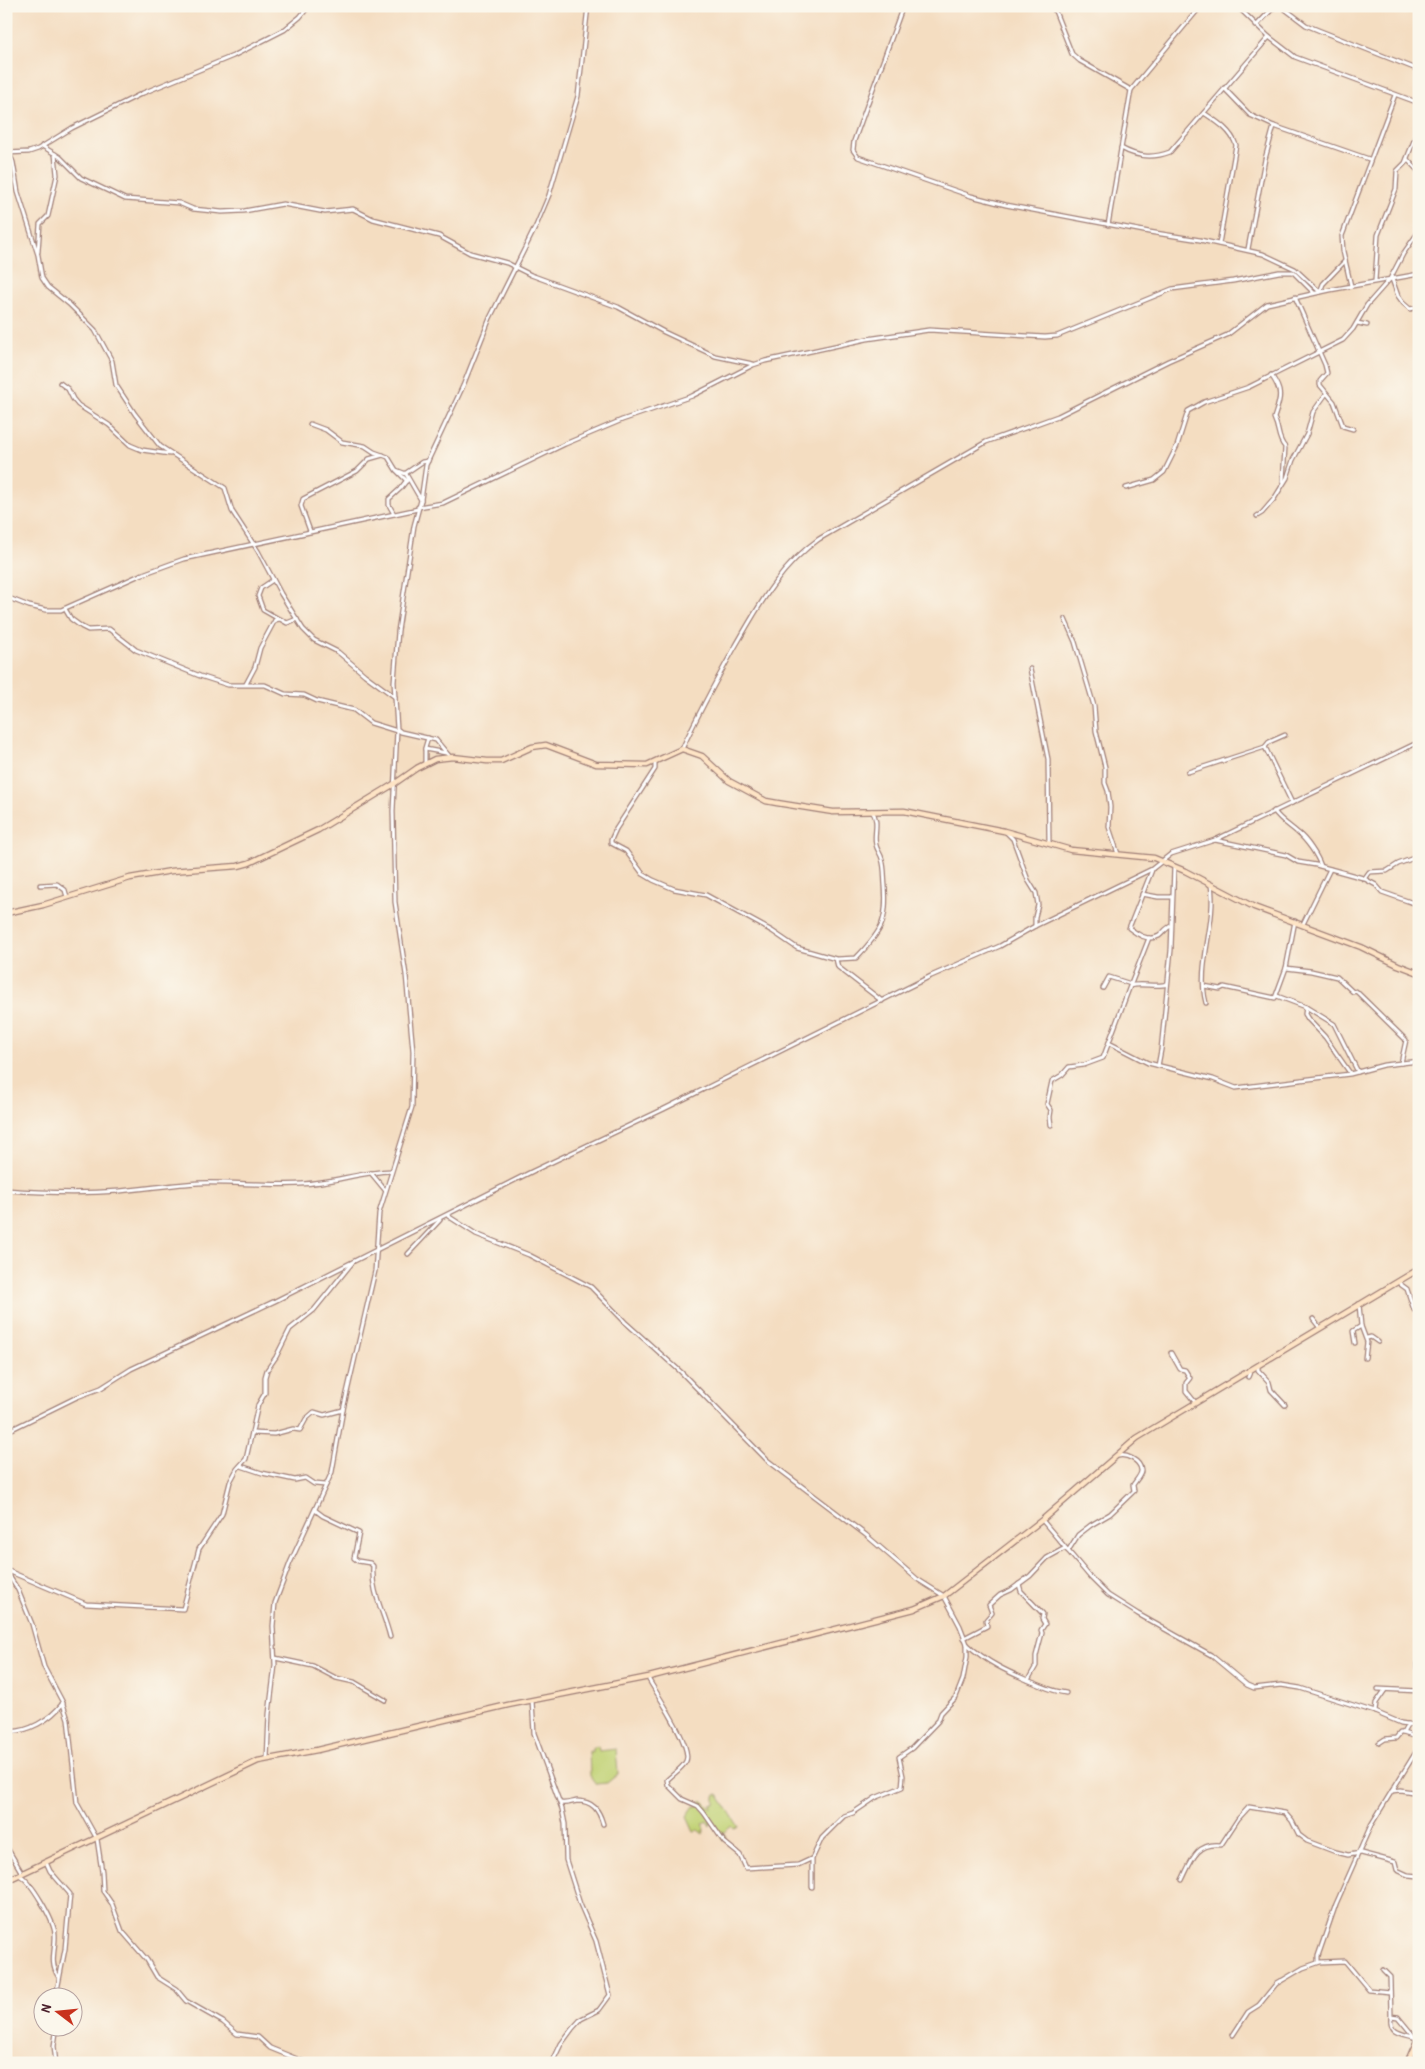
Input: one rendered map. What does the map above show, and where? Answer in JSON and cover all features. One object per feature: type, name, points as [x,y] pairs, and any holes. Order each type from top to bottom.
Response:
[{"type":"main road","points":[[6,912],[25,909],[130,878],[171,871],[238,866],[249,863],[318,830],[425,763],[448,755],[497,762],[532,747],[546,745],[596,764],[647,765],[682,749],[702,756],[729,781],[766,801],[826,812],[904,811],[1005,832],[1086,852],[1143,856],[1164,862],[1254,907],[1304,924],[1419,973]]},
{"type":"main road","points":[[6,1881],[97,1839],[241,1768],[267,1759],[317,1750],[532,1700],[649,1676],[914,1609],[944,1596],[1042,1520],[1137,1438],[1419,1269]]},
{"type":"main road","points":[[1409,2063],[1417,2038]]},
{"type":"street","points":[[38,253],[18,192],[12,162],[8,153],[29,152],[142,93],[233,56],[272,36],[300,17],[309,6]]},
{"type":"street","points":[[267,1759],[268,1714],[275,1658],[273,1626],[275,1602],[333,1465],[342,1410],[375,1271],[377,1224],[385,1190],[412,1112],[414,1070],[406,975],[395,902],[394,784],[397,730],[394,682],[401,613],[414,526],[428,461],[464,384],[490,318],[542,213],[572,119],[580,81],[581,56],[588,6]]},
{"type":"street","points":[[902,6],[854,141],[853,150],[855,154],[903,173],[971,196],[1006,205],[1248,250],[1284,262],[1303,275],[1320,292]]},
{"type":"street","points":[[1053,6],[1072,54],[1131,90]]},
{"type":"street","points":[[1108,224],[1131,90],[1201,6]]},
{"type":"street","points":[[1237,6],[1256,26],[1295,57],[1419,103]]},
{"type":"street","points":[[1256,26],[1275,6]]},
{"type":"street","points":[[1281,6],[1318,30],[1419,70]]},
{"type":"street","points":[[1410,6],[1419,12]]},
{"type":"street","points":[[1121,148],[1132,154],[1142,156],[1161,155],[1170,152],[1269,37]]},
{"type":"street","points":[[1224,88],[1250,115],[1274,126],[1369,159]]},
{"type":"street","points":[[1351,286],[1341,243],[1342,236],[1369,159],[1395,95]]},
{"type":"street","points":[[1204,113],[1221,125],[1236,145],[1219,244]]},
{"type":"street","points":[[1248,250],[1265,159],[1274,126]]},
{"type":"street","points":[[1375,282],[1378,235],[1396,189],[1397,171],[1407,159],[1418,130]]},
{"type":"street","points":[[42,146],[55,154],[81,178],[120,197],[180,203],[193,209],[222,212],[244,212],[283,204],[325,212],[353,209],[373,219],[439,236],[470,253],[507,263],[530,275],[618,307],[644,322],[715,356],[753,364]]},
{"type":"street","points":[[55,154],[56,176],[48,216],[40,224],[38,253],[40,272],[48,287],[69,304],[95,330],[112,361],[118,390],[154,440],[170,454],[223,486],[232,511],[303,629],[314,640],[338,652],[395,697]]},
{"type":"street","points":[[1407,159],[1419,172]]},
{"type":"street","points":[[1126,488],[1154,480],[1164,472],[1177,446],[1188,411],[1204,402],[1240,391],[1343,340],[1357,323],[1367,305],[1391,279],[1403,254],[1419,231]]},
{"type":"street","points":[[1320,292],[1322,285],[1345,261]]},
{"type":"street","points":[[6,597],[46,610],[58,611],[176,561],[446,501],[565,444],[622,420],[692,396],[753,364],[867,339],[929,330],[1045,337],[1057,336],[1172,289],[1233,281],[1279,272],[1293,272],[1314,293]]},
{"type":"street","points":[[682,749],[696,718],[757,608],[782,573],[811,545],[852,518],[978,447],[1001,436],[1058,416],[1168,361],[1227,335],[1268,304],[1314,293],[1419,274]]},
{"type":"street","points":[[1391,279],[1403,303],[1410,309],[1419,307]]},
{"type":"street","points":[[1295,297],[1306,325],[1320,350],[1327,373],[1320,383],[1338,411],[1343,426],[1354,428]]},
{"type":"street","points":[[1357,323],[1367,325]]},
{"type":"street","points":[[1272,375],[1277,382],[1280,394],[1279,406],[1274,418],[1277,425],[1279,442],[1285,447],[1284,482]]},
{"type":"street","points":[[60,383],[67,388],[78,405],[109,425],[130,445],[142,450],[170,454]]},
{"type":"street","points":[[1256,516],[1262,513],[1274,499],[1287,478],[1293,460],[1307,434],[1313,412],[1326,394]]},
{"type":"street","points":[[310,424],[326,430],[342,442],[365,446],[374,452],[388,457],[397,471],[412,485]]},
{"type":"street","points":[[310,531],[301,506],[303,499],[357,471],[370,459],[384,455]]},
{"type":"street","points":[[397,471],[406,473],[422,462],[428,461]]},
{"type":"street","points":[[406,473],[420,500]]},
{"type":"street","points":[[394,514],[389,505],[389,499],[406,480]]},
{"type":"street","points":[[273,580],[261,588],[258,596],[263,610],[287,623],[297,619]]},
{"type":"street","points":[[65,609],[71,618],[82,627],[88,630],[109,629],[132,648],[142,653],[224,684],[235,686],[245,684],[269,686],[285,694],[304,695],[316,701],[354,710],[370,722],[437,741],[448,755]]},
{"type":"street","points":[[245,684],[255,667],[260,648],[274,622],[278,619]]},
{"type":"street","points":[[1066,619],[1075,642],[1094,706],[1096,731],[1106,771],[1105,783],[1110,807],[1108,823],[1118,854]]},
{"type":"street","points":[[1030,669],[1048,758],[1048,844]]},
{"type":"street","points":[[1188,772],[1265,747],[1269,742],[1285,735]]},
{"type":"street","points":[[425,763],[425,749],[428,738]]},
{"type":"street","points":[[6,1432],[77,1397],[101,1388],[131,1369],[209,1333],[533,1171],[937,973],[1000,946],[1036,926],[1152,870],[1164,862],[1171,854],[1215,840],[1419,742]]},
{"type":"street","points":[[1265,747],[1292,803]]},
{"type":"street","points":[[425,749],[448,755]]},
{"type":"street","points":[[655,762],[655,768],[616,829],[611,843],[626,851],[641,872],[653,880],[674,889],[706,895],[744,918],[772,931],[797,948],[822,957],[836,959],[856,958],[880,931],[883,924],[886,901],[884,866],[876,847],[874,815],[871,810]]},
{"type":"street","points":[[1274,811],[1283,823],[1300,834],[1315,853],[1322,866]]},
{"type":"street","points":[[1005,832],[1014,839],[1028,880],[1036,893],[1038,905],[1034,920],[1036,926]]},
{"type":"street","points":[[1215,840],[1252,847],[1286,856],[1298,862],[1322,866],[1364,879],[1376,885],[1382,892],[1419,905]]},
{"type":"street","points":[[1364,879],[1369,872],[1388,871],[1398,864],[1419,856]]},
{"type":"street","points":[[1158,1066],[1172,950],[1174,866]]},
{"type":"street","points":[[1304,924],[1330,869]]},
{"type":"street","points":[[1152,870],[1129,926],[1136,933],[1149,938],[1157,937],[1172,926]]},
{"type":"street","points":[[40,885],[57,884],[65,890],[67,897]]},
{"type":"street","points":[[1206,1003],[1204,986],[1206,952],[1212,905],[1210,884]]},
{"type":"street","points":[[1142,894],[1158,898],[1172,897]]},
{"type":"street","points":[[1277,996],[1286,968],[1295,921]]},
{"type":"street","points":[[1051,1124],[1051,1110],[1047,1104],[1052,1081],[1062,1075],[1069,1067],[1102,1059],[1149,938]]},
{"type":"street","points":[[836,959],[838,967],[882,1001]]},
{"type":"street","points":[[1286,968],[1337,977],[1353,992],[1356,991],[1406,1040],[1401,1063]]},
{"type":"street","points":[[1103,988],[1109,977],[1131,984],[1148,986],[1152,984],[1167,984]]},
{"type":"street","points":[[1204,986],[1220,989],[1224,987],[1272,998],[1277,996],[1306,1007],[1334,1024],[1358,1072]]},
{"type":"street","points":[[1306,1007],[1305,1014],[1308,1019],[1325,1038],[1350,1074]]},
{"type":"street","points":[[1108,1043],[1158,1066],[1213,1079],[1236,1088],[1350,1074],[1381,1065],[1419,1061]]},
{"type":"street","points":[[6,1190],[42,1192],[112,1191],[174,1184],[226,1182],[301,1184],[342,1179],[361,1173],[391,1171]]},
{"type":"street","points":[[371,1173],[385,1190]]},
{"type":"street","points":[[448,1215],[476,1234],[529,1255],[591,1287],[625,1322],[681,1372],[767,1460],[866,1535],[917,1579],[944,1596],[960,1626],[966,1644],[965,1667],[956,1696],[941,1713],[938,1721],[922,1738],[898,1758],[904,1776],[902,1787],[875,1798],[854,1813],[842,1817],[820,1841],[812,1858],[812,1888]]},
{"type":"street","points":[[408,1254],[442,1218]]},
{"type":"street","points":[[6,1570],[86,1604],[182,1610],[199,1549],[222,1514],[230,1482],[246,1459],[258,1406],[265,1393],[265,1377],[293,1325],[305,1318],[324,1298],[352,1262]]},
{"type":"street","points":[[1399,1280],[1400,1284],[1407,1289],[1414,1310]]},
{"type":"street","points":[[1359,1304],[1361,1326],[1366,1338],[1365,1358]]},
{"type":"street","points":[[1313,1319],[1320,1328]]},
{"type":"street","points":[[1355,1343],[1353,1331],[1361,1326]]},
{"type":"street","points":[[1366,1338],[1371,1338],[1378,1342]]},
{"type":"street","points":[[1171,1353],[1180,1369],[1185,1370],[1190,1378],[1186,1383],[1186,1391],[1195,1402]]},
{"type":"street","points":[[1259,1366],[1258,1370],[1269,1382],[1270,1389],[1284,1405]]},
{"type":"street","points":[[1248,1377],[1251,1370]]},
{"type":"street","points":[[252,1433],[274,1434],[293,1429],[300,1430],[311,1414],[316,1412],[324,1415],[342,1410]]},
{"type":"street","points":[[964,1638],[987,1626],[986,1620],[992,1613],[990,1604],[1038,1569],[1047,1558],[1066,1550],[1081,1532],[1110,1514],[1134,1491],[1133,1484],[1141,1473],[1141,1468],[1126,1455],[1115,1457]]},
{"type":"street","points":[[246,1459],[250,1468]]},
{"type":"street","points":[[241,1466],[262,1473],[295,1480],[305,1478],[314,1484],[326,1485]]},
{"type":"street","points":[[315,1510],[323,1516],[359,1533],[354,1558],[374,1566],[372,1577],[376,1587],[377,1602],[386,1619],[390,1637]]},
{"type":"street","points":[[1042,1520],[1066,1550],[1108,1594],[1138,1614],[1211,1655],[1246,1685],[1254,1688],[1281,1685],[1300,1688],[1419,1726]]},
{"type":"street","points":[[6,1570],[18,1590],[29,1617],[44,1667],[63,1703],[70,1725],[77,1803],[97,1839],[102,1866],[102,1892],[112,1904],[122,1931],[147,1960],[157,1977],[176,1989],[186,2001],[224,2022],[237,2034],[258,2037],[270,2048],[307,2063]]},
{"type":"street","points":[[1019,1584],[1021,1591],[1043,1614],[1042,1619],[1045,1624],[1040,1630],[1042,1633],[1035,1659],[1036,1666],[1028,1680]]},
{"type":"street","points":[[966,1644],[991,1663],[1020,1678],[1045,1689],[1066,1693]]},
{"type":"street","points":[[275,1658],[313,1666],[336,1678],[354,1682],[385,1700]]},
{"type":"street","points":[[1418,1664],[1419,1681]]},
{"type":"street","points":[[649,1676],[649,1680],[680,1730],[688,1758],[667,1780],[668,1785],[682,1800],[698,1806],[724,1842],[740,1855],[746,1868],[801,1864],[812,1858]]},
{"type":"street","points":[[1378,1689],[1419,1692]]},
{"type":"street","points":[[1375,1712],[1376,1702],[1385,1690]]},
{"type":"street","points":[[532,1700],[534,1733],[561,1803],[565,1824],[566,1860],[580,1904],[596,1941],[610,1995],[599,2010],[581,2020],[560,2044],[552,2063]]},
{"type":"street","points":[[6,1731],[21,1731],[33,1726],[54,1714],[63,1703]]},
{"type":"street","points":[[1379,1743],[1386,1739],[1396,1738],[1400,1733],[1403,1733],[1408,1724]]},
{"type":"street","points":[[1403,1733],[1419,1738]]},
{"type":"street","points":[[1318,1962],[1318,1956],[1329,1922],[1371,1825],[1419,1748]]},
{"type":"street","points":[[1391,1791],[1419,1792]]},
{"type":"street","points":[[561,1803],[567,1804],[577,1801],[590,1803],[599,1811],[603,1824]]},
{"type":"street","points":[[562,1809],[567,1804]]},
{"type":"street","points":[[1182,1880],[1194,1855],[1205,1846],[1221,1845],[1248,1807],[1285,1813],[1292,1821],[1299,1835],[1327,1850],[1348,1855],[1359,1852],[1396,1863],[1397,1869],[1401,1872],[1419,1876]]},
{"type":"street","points":[[6,1846],[20,1874],[25,1878],[53,1926],[55,1936],[53,1956],[55,1970],[59,1976]]},
{"type":"street","points":[[46,1862],[47,1868],[70,1894],[58,1986]]},
{"type":"street","points":[[801,1864],[811,1869]]},
{"type":"street","points":[[25,1878],[25,1872],[28,1870]]},
{"type":"street","points":[[1234,2035],[1248,2012],[1259,2005],[1276,1984],[1318,1962],[1345,1961],[1369,1990],[1390,1992]]},
{"type":"street","points":[[1383,1970],[1390,1977],[1390,2024],[1395,2031],[1417,2038]]},
{"type":"street","points":[[1391,2016],[1398,2017],[1417,2038]]},
{"type":"street","points":[[56,2036],[54,2046],[56,2063]]},
{"type":"green space","points":[[598,1746],[599,1751],[616,1749],[618,1774],[607,1783],[596,1784],[590,1776],[589,1751],[592,1752],[592,1748]]},
{"type":"green space","points":[[718,1794],[739,1827],[734,1829],[732,1826],[724,1832],[726,1838],[723,1840],[716,1826],[710,1821],[710,1826],[707,1821],[702,1824],[705,1828],[703,1834],[698,1830],[694,1831],[687,1816],[694,1806],[698,1806],[702,1800],[711,1809],[711,1805],[715,1804],[715,1796]]}]
